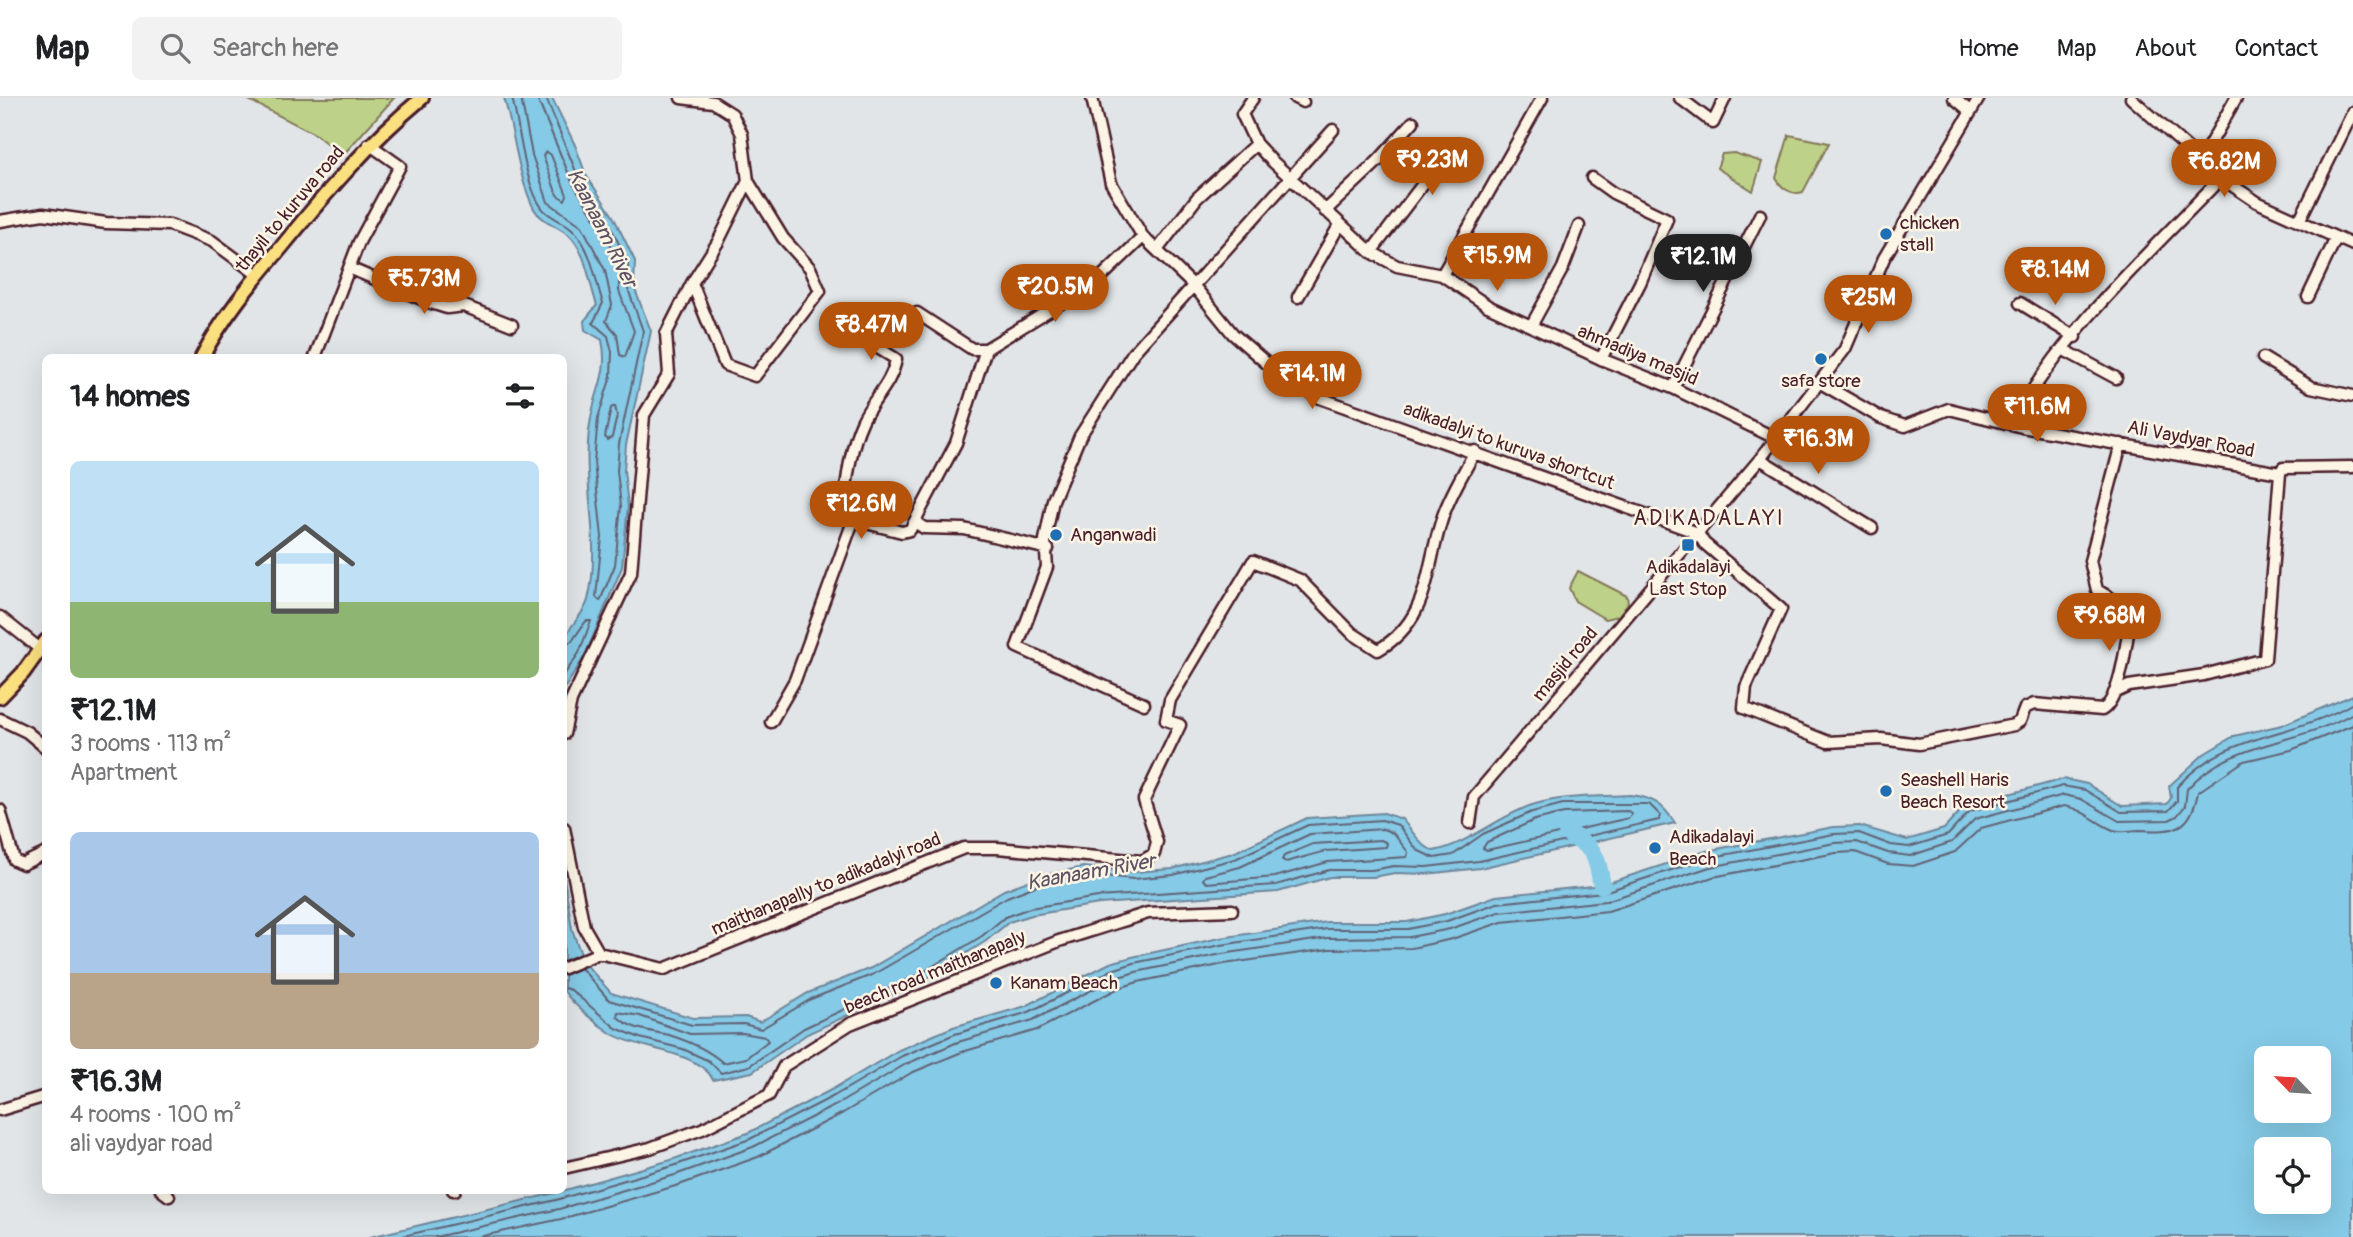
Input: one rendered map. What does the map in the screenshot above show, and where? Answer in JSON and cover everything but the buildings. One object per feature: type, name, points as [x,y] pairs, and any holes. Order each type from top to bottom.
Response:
[{"type":"main road","name":"thayil to kuruva road","points":[[204,354],[258,275],[369,144],[422,98]]},
{"type":"main road","points":[[0,697],[23,674],[42,646]]},
{"type":"street","points":[[681,98],[713,102],[732,114],[741,134],[748,181],[783,238],[810,268],[820,291],[755,376],[725,365],[692,284]]},
{"type":"street","name":"adikadalyi to kuruva shortcut","points":[[1092,98],[1111,183],[1143,237],[1193,285],[1233,334],[1270,367],[1320,398],[1475,451],[1698,533]]},
{"type":"street","name":"ahmadiya masjid","points":[[1253,98],[1242,114],[1256,144],[1371,251],[1397,266],[1442,275],[1488,306],[1601,359],[1673,387],[1777,439]]},
{"type":"street","points":[[1442,275],[1542,98]]},
{"type":"street","points":[[1680,98],[1713,123],[1725,98]]},
{"type":"street","points":[[1954,98],[1971,112]]},
{"type":"street","name":"masjid road","points":[[1470,822],[1474,797],[1777,439],[1845,349],[1884,258],[1979,98]]},
{"type":"street","points":[[2131,98],[2221,178],[2258,202],[2353,245]]},
{"type":"street","points":[[2201,160],[2236,98]]},
{"type":"street","points":[[2300,221],[2353,113]]},
{"type":"street","points":[[1325,211],[1378,161],[1413,122]]},
{"type":"street","points":[[1144,704],[1017,647],[1047,566],[1048,549],[1045,540],[1053,500],[1080,436],[1133,353],[1333,130]]},
{"type":"street","points":[[316,354],[359,242],[400,166],[369,144]]},
{"type":"street","points":[[1158,249],[1198,198],[1256,144]]},
{"type":"street","points":[[1371,251],[1435,168]]},
{"type":"street","points":[[1592,178],[1613,193],[1667,219],[1640,283],[1601,359]]},
{"type":"street","points":[[2012,425],[2030,390],[2112,291],[2221,178]]},
{"type":"street","points":[[567,720],[571,701],[631,573],[643,415],[669,374],[666,334],[718,242],[748,181]]},
{"type":"street","points":[[0,222],[43,214],[106,223],[170,225],[212,241],[258,275]]},
{"type":"street","points":[[1673,387],[1760,215]]},
{"type":"street","points":[[1298,297],[1340,224]]},
{"type":"street","points":[[1531,326],[1563,268],[1579,226]]},
{"type":"street","points":[[852,524],[845,517],[843,509],[853,445],[862,420],[878,398],[896,359],[870,343],[867,337],[872,330],[917,313],[972,349],[986,349],[1097,281],[1143,237]]},
{"type":"street","points":[[2308,297],[2336,238]]},
{"type":"street","points":[[349,268],[439,306],[464,306],[512,325]]},
{"type":"street","points":[[2020,303],[2075,337]]},
{"type":"street","points":[[852,524],[867,522],[902,532],[910,530],[956,443],[986,349]]},
{"type":"street","points":[[2064,350],[2116,378]]},
{"type":"street","points":[[2263,358],[2311,387],[2353,396]]},
{"type":"street","name":"Ali Vaydyar Road","points":[[1819,382],[1881,418],[1905,426],[1949,409],[2012,425],[2280,473],[2283,468],[2353,467]]},
{"type":"street","points":[[1698,533],[1704,543],[1781,609],[1746,687],[1744,708],[1828,741],[1881,739],[1919,744],[2014,725],[2020,721],[2025,708],[2034,704],[2102,710],[2109,706],[2114,694],[2130,618],[2122,605],[2097,590],[2090,561],[2121,444]]},
{"type":"street","name":"maithanapally to adikadalyi road","points":[[595,954],[664,969],[964,848],[1142,861],[1154,854],[1157,842],[1144,800],[1180,725],[1166,720],[1170,700],[1253,561],[1300,580],[1352,633],[1378,650],[1398,638],[1421,604],[1442,518],[1475,451]]},
{"type":"street","points":[[1760,459],[1872,528]]},
{"type":"street","points":[[2114,694],[2129,686],[2204,675],[2265,659],[2280,473]]},
{"type":"street","points":[[915,522],[924,528],[964,529],[1048,549]]},
{"type":"street","points":[[771,722],[795,680],[852,524]]},
{"type":"street","points":[[0,617],[42,644]]},
{"type":"street","points":[[0,719],[27,732],[42,745]]},
{"type":"street","points":[[0,810],[15,860],[23,864],[42,855]]},
{"type":"street","points":[[567,843],[584,927],[595,954],[567,967]]},
{"type":"street","name":"beach road maithanapaly","points":[[567,1167],[650,1148],[702,1129],[769,1095],[784,1066],[850,1024],[1059,941],[1148,913],[1231,910]]},
{"type":"street","points":[[0,1110],[42,1099]]},
{"type":"green space","points":[[245,98],[394,98],[342,156],[315,134]]},
{"type":"green space","points":[[1789,135],[1829,143],[1803,192],[1799,193],[1787,190],[1776,178]]},
{"type":"green space","points":[[1734,153],[1762,162],[1753,191],[1717,168],[1722,154]]},
{"type":"green space","points":[[1578,571],[1627,596],[1628,603],[1618,616],[1605,619],[1575,601],[1569,588]]},
{"type":"water","points":[[504,98],[552,98],[586,175],[613,216],[635,261],[634,287],[651,331],[626,445],[624,470],[628,506],[622,567],[585,656],[567,684],[567,634],[586,605],[592,577],[588,441],[593,407],[603,371],[604,352],[602,340],[585,330],[584,321],[597,305],[584,259],[569,235],[545,220],[534,209],[520,168]]},
{"type":"water","points":[[2353,695],[2353,1237],[370,1237],[551,1194],[567,1194],[567,1190],[671,1160],[748,1133],[831,1090],[899,1050],[953,1027],[1026,1006],[1110,963],[1132,957],[1220,938],[1327,922],[1407,922],[1445,914],[1496,896],[1602,885],[1706,851],[1834,827],[1860,826],[1907,840],[1944,829],[1965,806],[2064,779],[2087,784],[2122,806],[2167,804],[2171,798],[2169,786],[2204,754],[2234,736],[2282,725]]},
{"type":"water","points":[[1630,795],[1645,798],[1666,811],[1675,823],[1480,868],[1426,874],[1330,877],[1278,892],[1099,904],[1032,915],[1009,922],[986,941],[924,980],[807,1034],[752,1072],[713,1080],[706,1070],[696,1063],[612,1034],[567,996],[567,896],[572,929],[579,949],[589,968],[611,993],[693,1018],[746,1017],[760,1022],[808,993],[871,968],[1004,890],[1041,876],[1083,867],[1134,872],[1172,869],[1233,853],[1307,818],[1384,813],[1402,819],[1422,844],[1433,851],[1470,837],[1532,805],[1568,798]]},
{"type":"waterway","name":"Kaanaam River","points":[[1567,833],[1593,853],[1602,885]]},
{"type":"place","name":"chicken stall","points":[[1886,234]]},
{"type":"place","name":"safa store","points":[[1821,359]]},
{"type":"place","name":"Anganwadi","points":[[1056,535]]},
{"type":"place","name":"Adikadalayi Last Stop","points":[[1688,545]]},
{"type":"place","name":"Seashell Haris Beach Resort","points":[[1886,791]]},
{"type":"place","name":"Adikadalayi Beach","points":[[1655,848]]},
{"type":"place","name":"Kanam Beach","points":[[996,983]]},
{"type":"district","name":"ADIKADALAYI","points":[[1709,518]]}]
